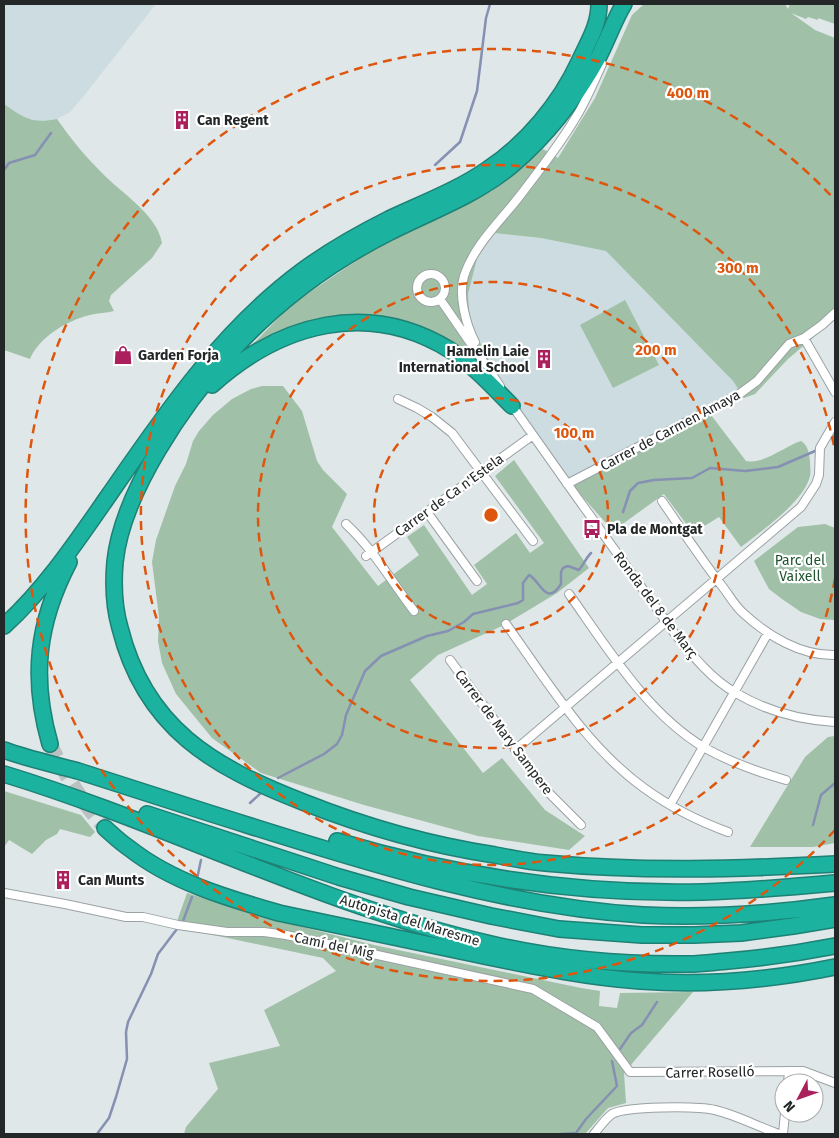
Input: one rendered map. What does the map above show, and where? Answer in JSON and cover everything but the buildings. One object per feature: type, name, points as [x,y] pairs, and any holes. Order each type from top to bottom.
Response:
[{"type":"highway","points":[[4,626],[44,585],[186,387],[237,328],[264,302],[331,251],[389,219],[460,186],[505,157],[525,137],[552,105],[575,71],[594,33],[599,15],[599,4]]},
{"type":"highway","points":[[624,4],[602,51],[579,91],[546,133],[516,162],[476,190],[357,250],[303,285],[250,331],[212,374],[187,408],[146,472],[129,510],[115,559],[114,592],[117,620],[135,674],[158,710],[179,733],[217,763],[257,783],[330,813],[390,833],[456,849],[542,863],[690,870],[835,864]]},
{"type":"highway","points":[[187,408],[238,363],[278,339],[309,328],[360,322],[404,329],[441,345],[462,359],[512,406]]},
{"type":"highway","points":[[50,744],[39,689],[40,649],[44,624],[51,601],[63,574],[88,526]]},
{"type":"highway","points":[[4,745],[81,765],[383,855],[494,878],[574,888],[650,892],[704,892],[835,883]]},
{"type":"highway","points":[[4,750],[396,870],[493,894],[593,910],[643,915],[731,916],[835,905]]},
{"type":"highway","name":"Autopista del Maresme","points":[[4,774],[203,846],[354,904],[492,945],[552,955],[602,960],[690,964],[786,956],[835,946]]},
{"type":"highway","points":[[36,784],[151,816],[330,874],[409,897],[490,916],[558,929],[642,935],[694,935],[750,932],[835,919]]},
{"type":"highway","points":[[105,828],[128,848],[159,868],[186,882],[242,903],[298,917],[551,970],[618,979],[682,983],[772,978],[835,967]]},
{"type":"highway","points":[[690,870],[835,854]]},
{"type":"highway","points":[[469,939],[551,970]]},
{"type":"street","points":[[489,368],[468,329],[463,302],[463,278],[470,260],[483,238],[508,211],[550,156],[579,112],[608,51],[613,26]]},
{"type":"street","name":"Ronda del 8 de Març","points":[[440,299],[567,484],[689,651],[735,693],[778,712],[800,718],[835,722]]},
{"type":"street","name":"Carrer de Carmen Amaya","points":[[567,484],[738,395],[756,381],[789,344],[804,338],[835,313]]},
{"type":"street","points":[[804,338],[813,357],[835,392]]},
{"type":"street","points":[[398,400],[432,417],[452,433],[533,541]]},
{"type":"street","points":[[515,750],[805,502],[819,475],[820,448],[835,422]]},
{"type":"street","name":"Carrer de Ca n'Estela","points":[[368,554],[533,435]]},
{"type":"street","points":[[662,501],[742,612],[768,633],[789,646],[826,656],[835,655]]},
{"type":"street","points":[[427,512],[477,581]]},
{"type":"street","points":[[346,524],[356,534],[368,554],[414,611]]},
{"type":"street","points":[[569,594],[617,662],[643,694],[673,724],[704,747],[737,764],[786,780]]},
{"type":"street","points":[[506,624],[566,707],[617,765],[643,787],[670,805],[697,820],[728,832]]},
{"type":"street","points":[[670,805],[768,633]]},
{"type":"street","name":"Carrer de Mary Sampere","points":[[450,660],[546,790],[581,825]]},
{"type":"street","name":"Camí del Mig","points":[[4,893],[126,917],[143,917],[178,925],[227,932],[264,932],[286,935],[533,989],[597,1027],[630,1072]]},
{"type":"street","name":"Carrer Roselló","points":[[630,1072],[809,1072],[835,1083]]},
{"type":"street","points":[[594,1134],[608,1117],[616,1112],[673,1108],[714,1110],[781,1134]]},
{"type":"shaded area","points":[[4,4],[156,4],[70,112],[57,119],[43,122],[24,118],[4,104]]},
{"type":"shaded area","points":[[494,233],[541,238],[606,251],[733,381],[744,398],[572,485],[529,425],[490,362],[470,322],[468,294],[477,259]]},
{"type":"green space","points":[[644,4],[785,4],[788,9],[790,4],[835,4],[835,24],[818,18],[818,20],[808,17],[806,19],[791,13],[815,30],[835,38],[835,319],[788,359],[755,394],[744,398],[733,381],[606,251],[541,238],[494,233],[477,259],[468,294],[470,322],[490,362],[477,365],[424,332],[301,325],[250,347],[291,305],[375,248],[492,191],[543,149],[558,158],[595,98],[632,15]]},
{"type":"green space","points":[[4,104],[29,119],[41,121],[57,119],[96,167],[146,213],[159,232],[162,243],[152,258],[111,295],[109,301],[114,311],[81,317],[64,325],[40,344],[30,359],[4,350]]},
{"type":"green space","points":[[625,300],[659,365],[613,388],[580,325]]},
{"type":"green space","points":[[262,386],[283,386],[302,411],[317,461],[323,470],[347,494],[332,527],[378,586],[419,555],[407,537],[424,525],[472,595],[487,584],[474,565],[516,533],[530,553],[544,543],[495,476],[514,460],[589,568],[557,593],[502,626],[438,655],[410,680],[483,773],[502,758],[545,810],[585,836],[569,850],[478,836],[364,805],[261,773],[212,738],[176,694],[162,663],[158,641],[159,617],[152,562],[156,540],[175,486],[199,431],[213,415],[232,399],[251,389]]},
{"type":"green space","points":[[711,415],[746,461],[767,458],[801,441],[809,452],[810,476],[800,496],[781,515],[741,547],[719,517],[693,533],[664,494],[613,531],[572,485]]},
{"type":"green space","name":"Parc del Vaixell","points":[[825,524],[835,528],[835,620],[820,619],[801,612],[782,599],[769,589],[754,561],[798,527]]},
{"type":"green space","points":[[835,736],[835,843],[813,847],[750,847],[805,757],[828,737]]},
{"type":"green space","points":[[4,791],[81,815],[95,832],[90,837],[60,829],[57,834],[46,840],[32,854],[9,840],[4,847]]},
{"type":"green space","points":[[187,893],[255,915],[374,945],[600,991],[599,1006],[617,1008],[620,993],[693,992],[624,1073],[626,1103],[608,1108],[585,1134],[184,1134],[186,1127],[218,1089],[209,1063],[280,1046],[264,1010],[336,971],[323,958],[175,927]]},
{"type":"waterway","points":[[435,165],[460,142],[477,91],[486,18],[490,4]]},
{"type":"waterway","points":[[4,170],[9,163],[35,155],[51,133]]},
{"type":"waterway","points":[[832,438],[835,435]]},
{"type":"waterway","points":[[623,512],[630,491],[638,483],[654,480],[692,478],[710,468],[745,471],[778,467],[815,451]]},
{"type":"waterway","points":[[278,778],[324,754],[337,744],[342,735],[346,715],[365,671],[381,656],[427,636],[448,631],[464,622],[473,614],[518,603],[523,600],[523,583],[529,575],[547,593],[556,591],[561,584],[563,568],[568,566],[579,570],[591,553]]},
{"type":"waterway","points":[[813,825],[821,795],[835,783]]},
{"type":"waterway","points":[[250,803],[262,792]]},
{"type":"waterway","points":[[197,879],[201,860]]},
{"type":"waterway","points":[[97,1134],[109,1118],[127,1059],[126,1032],[128,1022],[151,974],[158,954],[183,921],[192,897]]},
{"type":"waterway","points":[[620,1049],[631,1033],[642,1025],[657,1002]]},
{"type":"waterway","points":[[561,1134],[576,1133],[586,1119],[617,1086],[612,1061]]},
{"type":"tunnel","points":[[50,744],[74,788],[105,828]]},
{"type":"place","name":"Can Regent","points":[[182,120]]},
{"type":"place","name":"Garden Forja","points":[[123,355]]},
{"type":"place","name":"Hamelin Laie International School","points":[[544,359]]},
{"type":"place","name":"Pla de Montgat","points":[[592,529]]},
{"type":"place","name":"Can Munts","points":[[63,880]]}]
